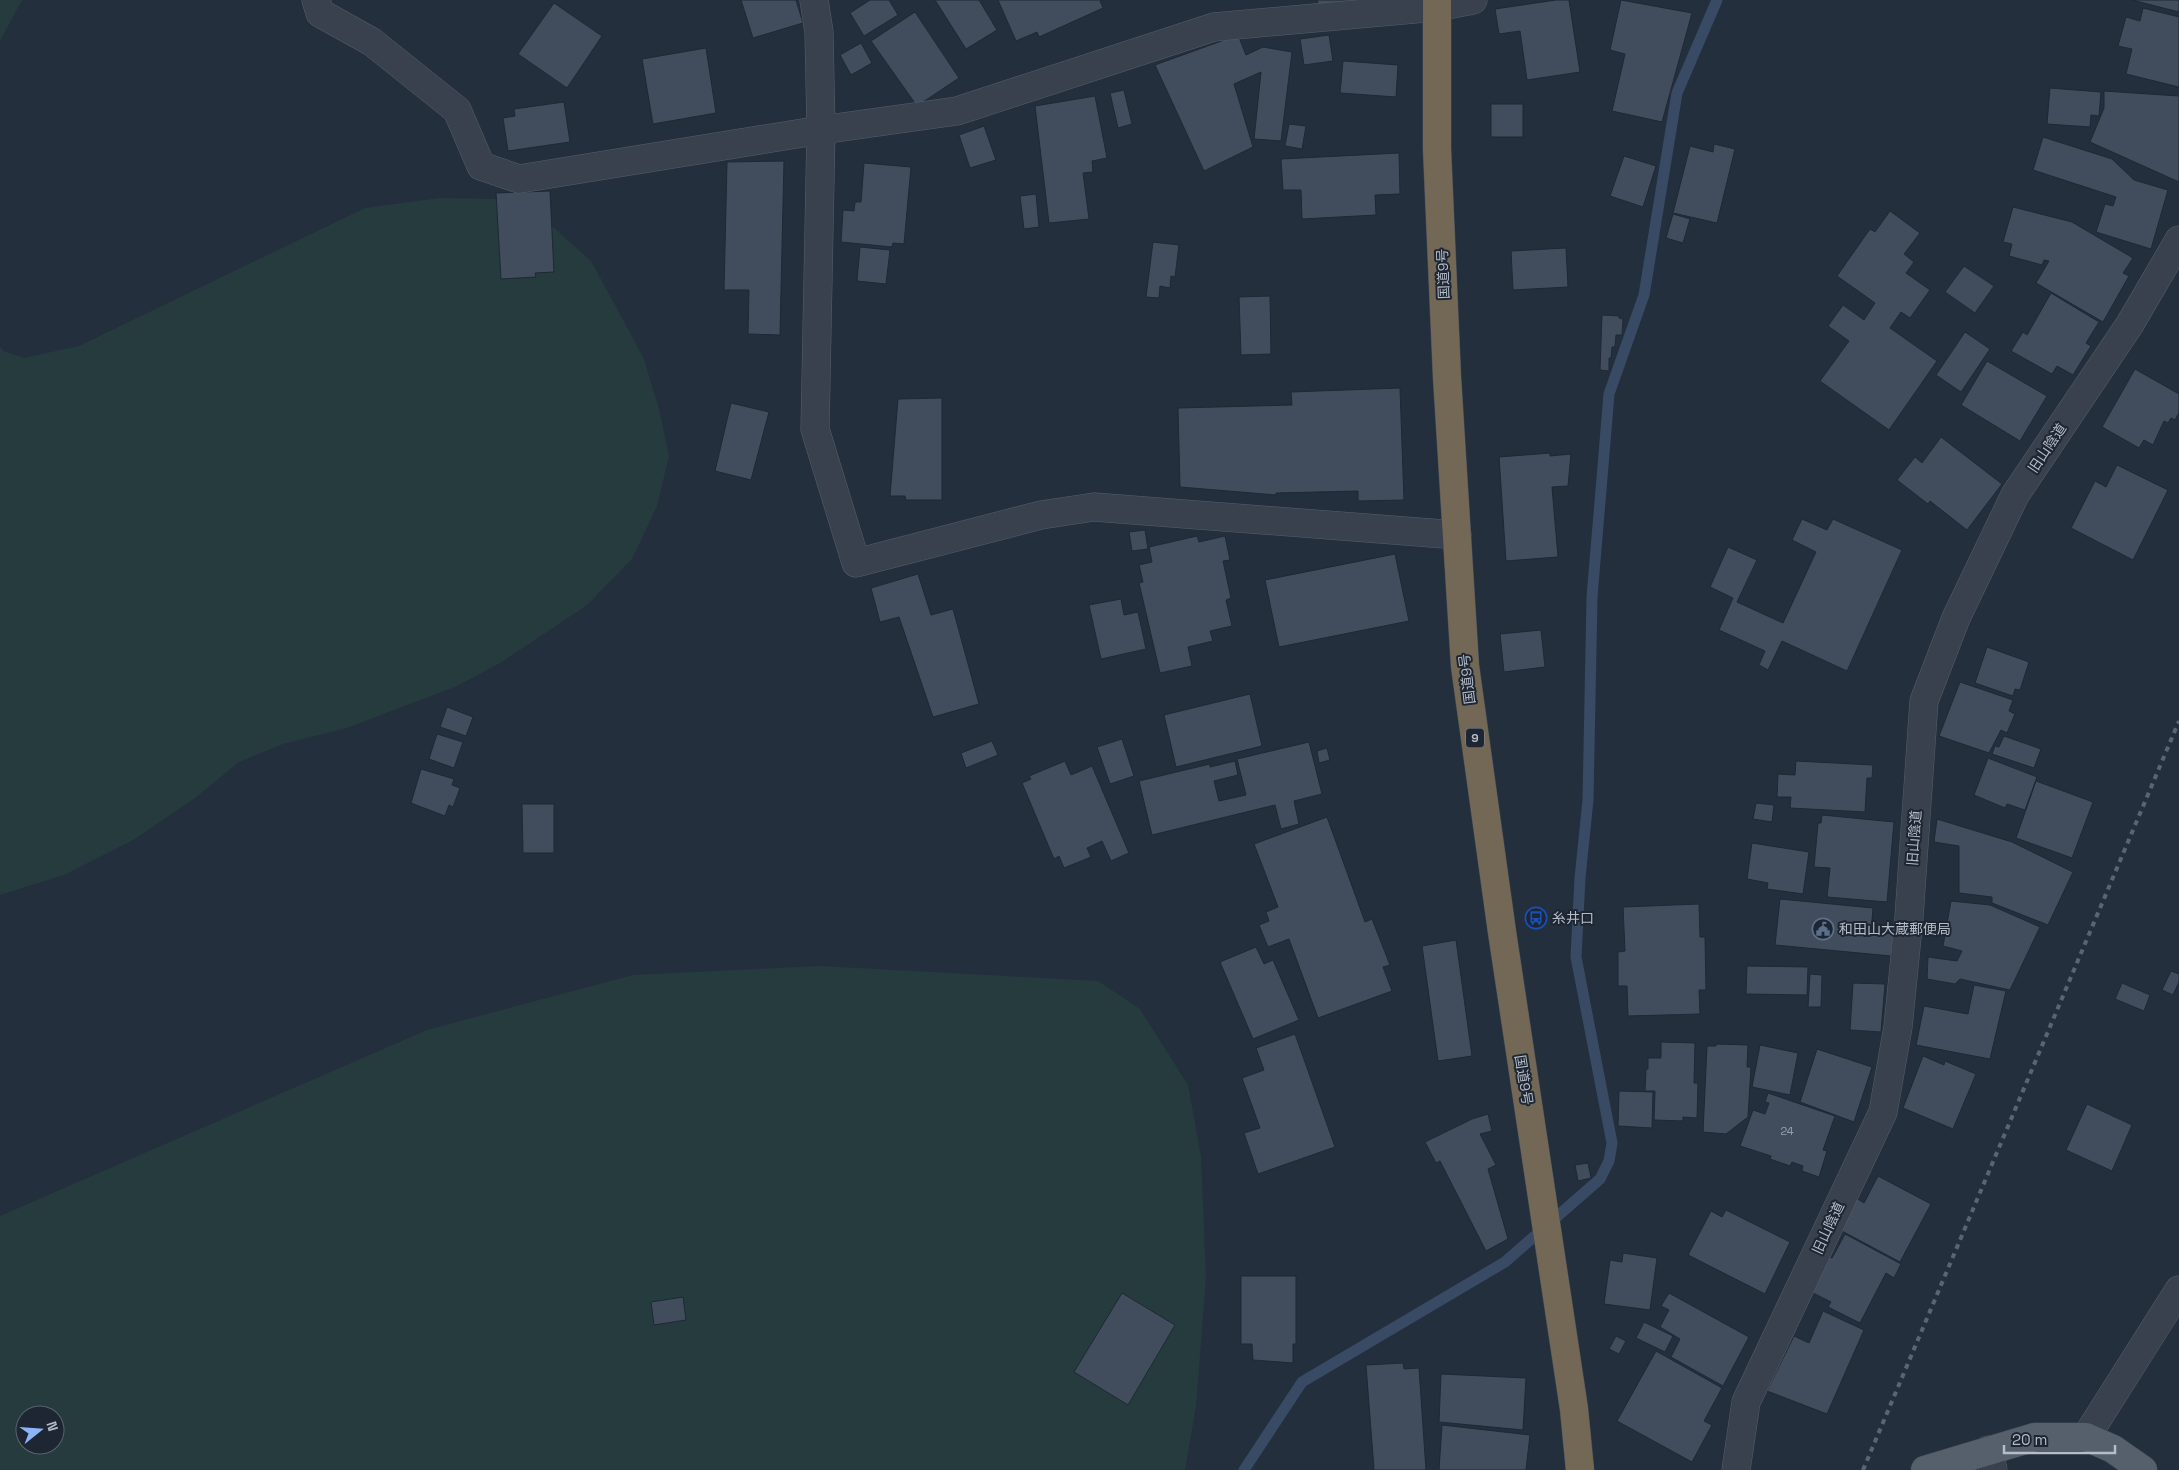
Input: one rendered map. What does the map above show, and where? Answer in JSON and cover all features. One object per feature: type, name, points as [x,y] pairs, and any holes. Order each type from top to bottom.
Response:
[{"type":"highway","name":"国道9号","points":[[1437,4],[1438,149],[1456,535],[1465,666],[1502,932],[1574,1409],[1580,1470]]},
{"type":"main road","points":[[1925,1470],[1990,1460],[2035,1437],[2086,1436],[2113,1449],[2143,1470]]},
{"type":"street","points":[[316,0],[320,13],[372,42],[457,110],[481,166],[519,178],[821,130],[957,111],[1214,27],[1473,0]]},
{"type":"street","points":[[814,0],[819,32],[821,130],[815,429],[856,563],[1041,515],[1094,506],[1456,535]]},
{"type":"street","name":"旧山陰道","points":[[1736,1470],[1746,1402],[1883,1112],[1898,1027],[1907,935],[1924,700],[1956,618],[2015,495],[2130,324],[2179,240]]},
{"type":"street","points":[[2086,1436],[2179,1290]]},
{"type":"green space","points":[[0,0],[22,0],[0,41]]},
{"type":"green space","points":[[440,198],[498,199],[553,227],[591,261],[644,359],[659,409],[669,456],[657,506],[632,559],[587,605],[500,663],[457,686],[347,728],[283,744],[239,762],[195,798],[135,839],[64,875],[0,895],[0,346],[3,351],[24,358],[79,346],[365,208]]},
{"type":"green space","points":[[820,966],[1098,981],[1140,1009],[1188,1085],[1201,1156],[1206,1278],[1196,1406],[1185,1470],[0,1470],[0,1216],[427,1030],[633,975]]},
{"type":"building","points":[[741,0],[796,0],[803,23],[753,38]]},
{"type":"building","points":[[870,0],[889,0],[898,15],[864,36],[850,13]]},
{"type":"building","points":[[935,0],[979,0],[997,30],[966,49]]},
{"type":"building","points":[[998,0],[1103,0],[1100,1],[1103,8],[1039,37],[1037,32],[1016,41]]},
{"type":"building","points":[[1317,0],[1355,0],[1319,7]]},
{"type":"building","points":[[1556,0],[1569,0],[1580,72],[1527,80],[1520,31],[1499,34],[1495,9]]},
{"type":"building","points":[[1621,0],[1692,13],[1662,122],[1612,111],[1625,54],[1610,50]]},
{"type":"building","points":[[2132,0],[2179,0],[2179,12]]},
{"type":"building","points":[[554,3],[602,36],[567,88],[518,54]]},
{"type":"building","points":[[2143,8],[2179,17],[2179,87],[2126,74],[2132,49],[2118,46],[2126,17],[2140,21]]},
{"type":"building","points":[[915,12],[959,78],[917,106],[871,41]]},
{"type":"building","points":[[1238,35],[1246,55],[1263,47],[1292,52],[1281,141],[1254,139],[1261,72],[1234,84],[1253,147],[1204,171],[1155,65]]},
{"type":"building","points":[[1329,35],[1333,61],[1304,65],[1300,39]]},
{"type":"building","points":[[861,43],[872,63],[851,75],[840,55]]},
{"type":"building","points":[[706,48],[716,113],[653,124],[642,59]]},
{"type":"building","points":[[1343,61],[1398,65],[1396,97],[1340,93]]},
{"type":"building","points":[[2050,88],[2101,92],[2099,116],[2091,115],[2090,127],[2047,124]]},
{"type":"building","points":[[1124,90],[1132,124],[1118,128],[1110,93]]},
{"type":"building","points":[[2104,91],[2179,96],[2179,182],[2090,142],[2104,108]]},
{"type":"building","points":[[1095,96],[1107,158],[1092,161],[1093,172],[1083,173],[1089,219],[1049,223],[1035,106]]},
{"type":"building","points":[[564,102],[570,142],[508,151],[503,118],[515,116],[514,109]]},
{"type":"building","points":[[1491,104],[1523,104],[1523,137],[1491,137]]},
{"type":"building","points":[[1289,124],[1306,126],[1302,149],[1285,146]]},
{"type":"building","points":[[984,126],[996,160],[970,168],[959,135]]},
{"type":"building","points":[[2043,137],[2112,159],[2134,180],[2168,190],[2151,249],[2096,232],[2105,204],[2113,206],[2116,197],[2033,170]]},
{"type":"building","points":[[1714,144],[1735,149],[1717,223],[1673,213],[1690,146],[1713,152]]},
{"type":"building","points":[[1399,153],[1400,194],[1375,195],[1376,215],[1302,219],[1301,190],[1283,190],[1281,159]]},
{"type":"building","points":[[1624,156],[1656,166],[1643,207],[1610,196]]},
{"type":"building","points":[[784,161],[780,335],[748,334],[749,290],[724,290],[727,162]]},
{"type":"building","points":[[864,163],[911,167],[904,244],[893,243],[892,247],[841,242],[843,210],[854,211],[855,202],[861,202]]},
{"type":"building","points":[[550,191],[554,272],[535,273],[536,277],[501,279],[496,193]]},
{"type":"building","points":[[1036,194],[1039,227],[1024,229],[1020,196]]},
{"type":"building","points":[[2013,207],[2072,222],[2133,258],[2123,273],[2129,276],[2103,322],[2036,283],[2049,261],[2044,260],[2042,265],[2009,256],[2012,244],[2003,242]]},
{"type":"building","points":[[1890,211],[1920,233],[1904,254],[1914,262],[1906,273],[1930,290],[1910,318],[1901,312],[1890,328],[1937,361],[1889,430],[1820,381],[1849,341],[1828,326],[1843,305],[1864,320],[1875,303],[1837,276],[1870,229],[1875,232]]},
{"type":"building","points":[[1673,214],[1690,219],[1683,243],[1666,238]]},
{"type":"building","points":[[1153,242],[1179,245],[1175,277],[1171,276],[1170,288],[1160,286],[1159,298],[1146,297]]},
{"type":"building","points":[[860,247],[890,250],[886,284],[857,281]]},
{"type":"building","points":[[1566,248],[1568,287],[1513,290],[1511,251]]},
{"type":"building","points":[[1964,266],[1994,286],[1975,313],[1945,292]]},
{"type":"building","points":[[2051,293],[2099,322],[2086,343],[2091,346],[2073,375],[2057,366],[2052,374],[2011,351],[2023,332],[2027,335]]},
{"type":"building","points":[[1270,296],[1271,354],[1241,355],[1239,297]]},
{"type":"building","points":[[1602,315],[1619,316],[1619,318],[1623,319],[1622,335],[1616,335],[1615,347],[1612,347],[1611,358],[1609,358],[1609,371],[1600,370]]},
{"type":"building","points":[[1965,332],[1990,349],[1961,392],[1936,375]]},
{"type":"building","points":[[1987,361],[2047,396],[2020,441],[1961,405]]},
{"type":"building","points":[[2135,369],[2179,394],[2179,413],[2175,420],[2171,418],[2168,423],[2164,421],[2153,445],[2144,440],[2139,448],[2102,427]]},
{"type":"building","points":[[1400,388],[1404,500],[1358,501],[1358,491],[1276,493],[1276,495],[1180,487],[1178,408],[1292,405],[1291,392]]},
{"type":"building","points":[[942,398],[942,500],[906,500],[905,496],[890,496],[898,399]]},
{"type":"building","points":[[731,403],[769,412],[751,480],[715,471]]},
{"type":"building","points":[[1941,437],[2002,484],[1967,530],[1930,501],[1928,504],[1897,480],[1915,457],[1922,463]]},
{"type":"building","points":[[1550,453],[1550,456],[1571,454],[1568,486],[1552,487],[1558,557],[1506,561],[1499,457]]},
{"type":"building","points":[[2117,465],[2168,490],[2133,560],[2071,528],[2095,481],[2106,487]]},
{"type":"building","points":[[1802,519],[1827,530],[1833,519],[1902,550],[1847,671],[1782,641],[1768,670],[1759,665],[1765,651],[1719,630],[1733,598],[1710,587],[1728,547],[1757,560],[1737,602],[1783,623],[1816,552],[1792,540]]},
{"type":"building","points":[[1145,530],[1148,549],[1132,551],[1129,532]]},
{"type":"building","points":[[1197,536],[1199,542],[1225,536],[1230,560],[1223,561],[1231,598],[1226,600],[1232,626],[1210,631],[1213,641],[1188,647],[1192,666],[1160,673],[1139,583],[1143,582],[1139,565],[1152,562],[1149,547]]},
{"type":"building","points":[[1395,554],[1409,621],[1279,647],[1265,580]]},
{"type":"building","points":[[918,574],[931,615],[953,609],[979,704],[933,717],[899,617],[880,622],[871,588]]},
{"type":"building","points":[[1121,599],[1124,615],[1138,612],[1146,649],[1101,659],[1089,605]]},
{"type":"building","points":[[1541,630],[1545,667],[1504,672],[1500,634]]},
{"type":"building","points":[[1987,647],[2029,662],[2020,690],[2015,689],[2013,696],[1975,683]]},
{"type":"building","points":[[1960,682],[2013,700],[2009,711],[2015,714],[2007,733],[2001,730],[1989,753],[1939,736]]},
{"type":"building","points":[[1250,694],[1262,746],[1176,767],[1164,715]]},
{"type":"building","points":[[447,707],[473,717],[466,736],[440,727]]},
{"type":"building","points":[[437,734],[463,742],[454,768],[429,759]]},
{"type":"building","points":[[2004,736],[2041,749],[2034,768],[1992,754],[1995,746],[1999,747]]},
{"type":"building","points":[[1122,739],[1134,776],[1110,784],[1097,747]]},
{"type":"building","points":[[992,741],[998,755],[966,768],[961,753]]},
{"type":"building","points":[[1309,742],[1322,794],[1294,801],[1299,824],[1281,829],[1275,805],[1152,835],[1139,781],[1210,764],[1210,767],[1235,761],[1238,775],[1214,781],[1219,801],[1246,795],[1237,759]]},
{"type":"building","points":[[1327,748],[1330,760],[1319,763],[1317,751]]},
{"type":"building","points":[[1988,758],[2037,777],[2025,810],[2007,804],[2005,808],[1974,795]]},
{"type":"building","points":[[1065,761],[1071,775],[1092,766],[1129,853],[1111,861],[1102,841],[1087,848],[1091,857],[1064,868],[1059,856],[1054,859],[1022,783],[1031,779],[1029,776]]},
{"type":"building","points":[[1796,761],[1873,765],[1872,778],[1867,778],[1865,812],[1790,808],[1791,797],[1777,797],[1778,774],[1795,775]]},
{"type":"building","points":[[421,769],[454,779],[452,785],[460,788],[453,807],[449,805],[445,816],[411,803]]},
{"type":"building","points":[[2036,781],[2093,802],[2072,858],[2016,838]]},
{"type":"building","points":[[1756,803],[1774,805],[1772,822],[1753,819]]},
{"type":"building","points":[[522,804],[554,804],[554,853],[523,853]]},
{"type":"building","points":[[1822,815],[1894,822],[1887,902],[1827,897],[1830,868],[1814,867],[1818,823],[1821,823]]},
{"type":"building","points":[[1327,817],[1365,922],[1372,919],[1390,965],[1383,967],[1392,991],[1318,1018],[1289,939],[1268,947],[1259,925],[1269,921],[1266,912],[1278,907],[1254,844]]},
{"type":"building","points":[[1937,819],[2012,842],[2073,872],[2048,925],[1992,903],[1992,897],[1959,893],[1959,846],[1934,842]]},
{"type":"building","points":[[1752,843],[1809,852],[1803,894],[1767,889],[1768,883],[1747,879]]},
{"type":"building","points":[[1780,899],[1873,908],[1871,932],[1894,934],[1891,956],[1775,945]]},
{"type":"building","points":[[1951,901],[1990,905],[2040,927],[2010,990],[1960,979],[1955,984],[1927,979],[1928,957],[1957,961],[1962,951],[1943,946]]},
{"type":"building","points":[[1699,904],[1700,937],[1705,937],[1706,990],[1699,990],[1700,1014],[1628,1016],[1627,986],[1618,986],[1618,952],[1625,951],[1623,907]]},
{"type":"building","points":[[1456,940],[1472,1056],[1438,1061],[1422,946]]},
{"type":"building","points":[[1256,947],[1264,964],[1273,960],[1299,1020],[1253,1039],[1220,962]]},
{"type":"building","points":[[1747,966],[1808,967],[1807,995],[1746,994]]},
{"type":"building","points":[[2171,971],[2179,974],[2179,982],[2173,995],[2162,990]]},
{"type":"building","points":[[1810,974],[1822,975],[1821,1007],[1808,1007]]},
{"type":"building","points":[[1853,983],[1885,984],[1881,1032],[1850,1030]]},
{"type":"building","points":[[2122,983],[2150,995],[2144,1011],[2115,999]]},
{"type":"building","points":[[1974,985],[2006,991],[1990,1059],[1916,1045],[1924,1006],[1968,1014]]},
{"type":"building","points":[[1295,1034],[1335,1147],[1258,1174],[1244,1133],[1260,1128],[1242,1078],[1264,1070],[1256,1048]]},
{"type":"building","points":[[1661,1042],[1695,1043],[1694,1083],[1698,1083],[1697,1118],[1683,1117],[1683,1121],[1654,1120],[1655,1091],[1645,1091],[1646,1069],[1648,1069],[1648,1058],[1661,1058]]},
{"type":"building","points":[[1716,1044],[1748,1045],[1747,1067],[1751,1067],[1748,1117],[1726,1134],[1703,1132],[1707,1046],[1716,1046]]},
{"type":"building","points":[[1760,1045],[1798,1053],[1790,1095],[1752,1087]]},
{"type":"building","points":[[1817,1049],[1872,1067],[1854,1122],[1800,1102]]},
{"type":"building","points":[[1923,1056],[1944,1065],[1945,1061],[1976,1074],[1953,1129],[1903,1108]]},
{"type":"building","points":[[1619,1091],[1653,1092],[1652,1128],[1618,1126]]},
{"type":"building","points":[[1768,1093],[1835,1116],[1823,1150],[1827,1151],[1819,1177],[1802,1171],[1803,1166],[1792,1162],[1790,1166],[1770,1159],[1771,1156],[1740,1146],[1753,1110],[1765,1114],[1769,1103],[1765,1102]]},
{"type":"building","points":[[2087,1104],[2132,1125],[2112,1171],[2066,1150]]},
{"type":"building","points":[[1488,1114],[1492,1131],[1480,1134],[1496,1165],[1488,1169],[1508,1239],[1486,1251],[1440,1161],[1436,1163],[1425,1142],[1472,1119]]},
{"type":"building","points":[[1588,1163],[1591,1178],[1578,1181],[1575,1165]]},
{"type":"building","points":[[1878,1176],[1931,1204],[1900,1262],[1840,1230],[1856,1198],[1864,1203]]},
{"type":"building","points":[[1726,1210],[1790,1242],[1765,1294],[1688,1255],[1711,1211],[1722,1217]]},
{"type":"building","points":[[1845,1234],[1901,1264],[1894,1278],[1886,1273],[1860,1323],[1828,1307],[1831,1302],[1811,1292],[1828,1256],[1832,1258]]},
{"type":"building","points":[[1623,1253],[1657,1258],[1650,1310],[1604,1304],[1610,1260],[1622,1262]]},
{"type":"building","points":[[1241,1276],[1296,1276],[1296,1344],[1293,1344],[1293,1363],[1253,1360],[1252,1344],[1241,1344]]},
{"type":"building","points":[[1122,1293],[1175,1325],[1128,1405],[1074,1372]]},
{"type":"building","points":[[1669,1293],[1749,1337],[1723,1386],[1671,1357],[1680,1339],[1660,1327],[1669,1310],[1661,1306]]},
{"type":"building","points":[[683,1297],[686,1320],[654,1325],[651,1302]]},
{"type":"building","points":[[1823,1311],[1864,1330],[1827,1414],[1767,1391],[1794,1336],[1809,1343]]},
{"type":"building","points":[[1644,1322],[1673,1336],[1665,1352],[1636,1338]]},
{"type":"building","points":[[1616,1336],[1626,1341],[1619,1354],[1609,1349]]},
{"type":"building","points":[[1656,1351],[1722,1388],[1704,1421],[1712,1425],[1692,1462],[1617,1421]]},
{"type":"building","points":[[1403,1363],[1404,1369],[1419,1368],[1426,1470],[1374,1470],[1366,1365]]},
{"type":"building","points":[[1441,1374],[1526,1378],[1523,1430],[1439,1422]]},
{"type":"building","points":[[1442,1425],[1530,1435],[1526,1470],[1439,1470]]},
{"type":"waterway","points":[[1244,1470],[1302,1382],[1505,1262],[1600,1179],[1609,1161],[1612,1143],[1576,957],[1580,878],[1588,800],[1592,597],[1609,394],[1644,295],[1677,93],[1717,0]]},
{"type":"railway","points":[[1863,1470],[2179,721]]},
{"type":"place","name":"糸井口","points":[[1536,918]]},
{"type":"place","name":"和田山大蔵郵便局","points":[[1823,929]]}]
